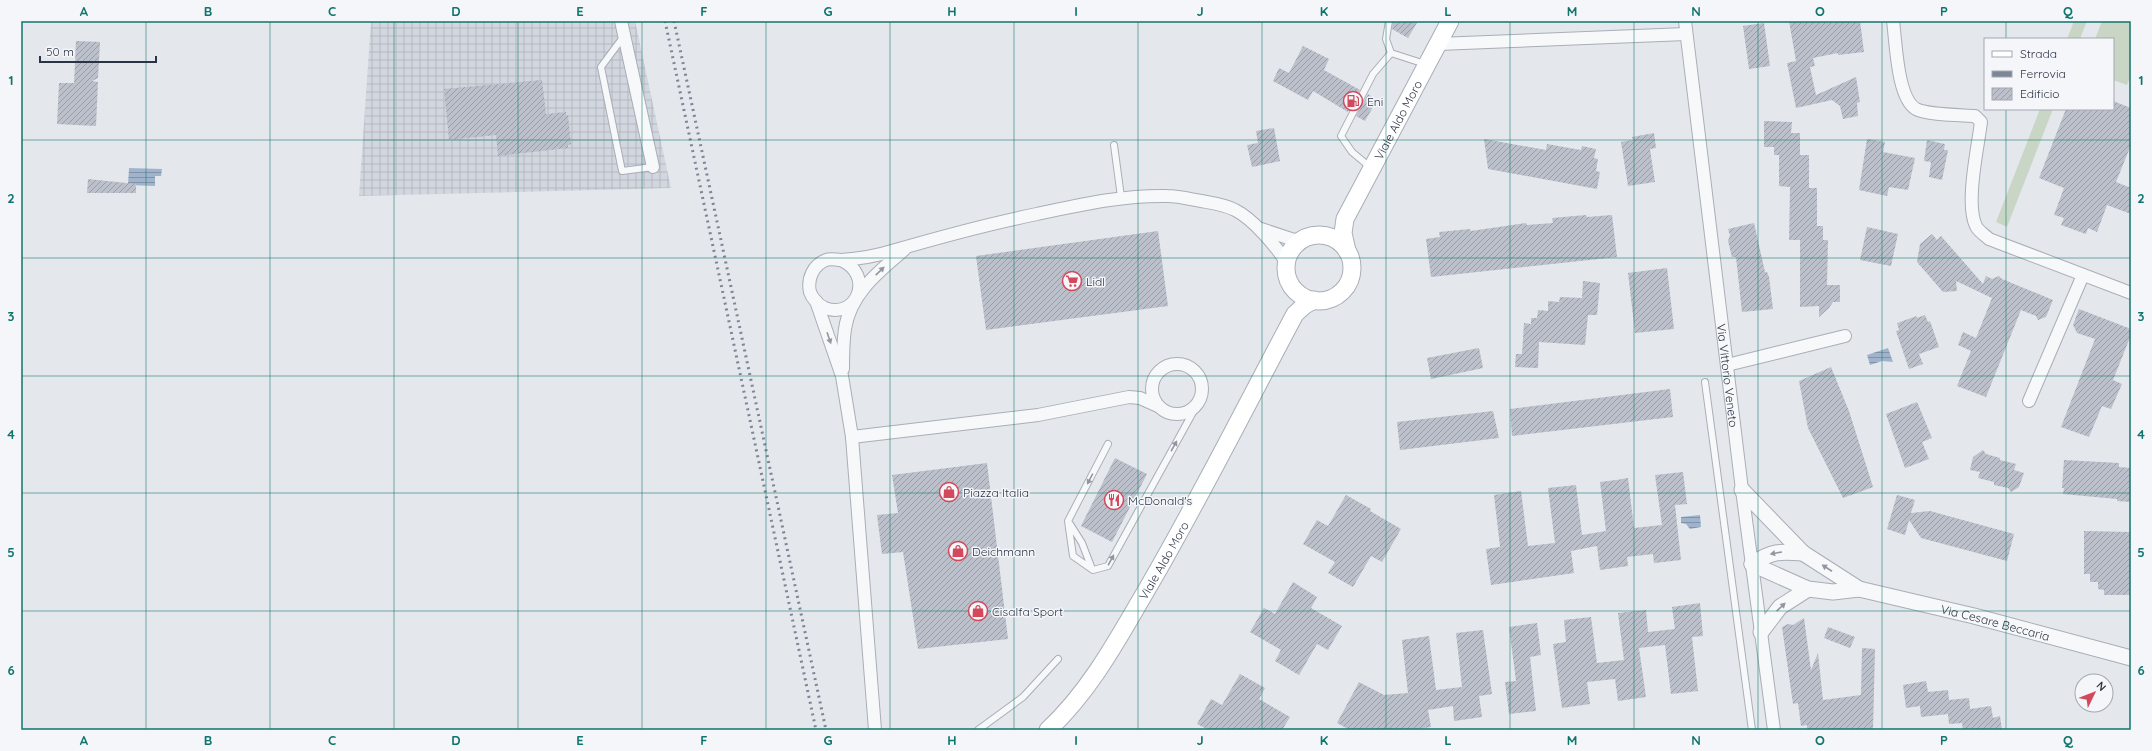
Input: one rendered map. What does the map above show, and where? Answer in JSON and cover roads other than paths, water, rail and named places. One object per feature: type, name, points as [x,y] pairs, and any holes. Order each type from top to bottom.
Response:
[{"type":"main road","name":"Viale Aldo Moro","points":[[1048,730],[1064,715],[1105,661],[1176,539],[1296,314],[1314,300],[1324,300],[1334,297],[1342,291],[1348,283],[1351,273],[1351,261],[1343,233],[1345,219],[1450,21]]},
{"type":"main road","name":"Viale Aldo Moro","points":[[1296,314],[1296,291],[1289,282],[1286,273],[1286,262],[1290,252],[1297,243],[1335,228],[1345,219]]},
{"type":"main road","points":[[1313,236],[1330,237],[1340,242],[1347,251]]},
{"type":"main road","points":[[1296,291],[1304,297],[1314,300]]},
{"type":"street","points":[[621,21],[652,167]]},
{"type":"street","name":"Via Vittorio Veneto","points":[[1685,21],[1742,490],[1774,730]]},
{"type":"street","points":[[1893,21],[1903,90],[1911,105],[1923,111],[1975,116],[1981,122],[1971,200],[1971,214],[1976,227],[1989,239],[2131,293]]},
{"type":"street","points":[[1438,44],[1686,34]]},
{"type":"street","points":[[875,730],[852,437],[842,376],[816,301],[809,286],[813,271],[825,260],[841,260],[878,256],[909,246],[996,223],[1121,197],[1168,196],[1214,203],[1235,210],[1258,228],[1281,253],[1286,262]]},
{"type":"street","points":[[1258,228],[1294,240],[1313,236]]},
{"type":"street","points":[[816,301],[823,307],[840,309],[848,306],[855,300],[875,275],[909,246]]},
{"type":"street","points":[[841,260],[855,268],[859,276],[859,292],[845,328],[842,376]]},
{"type":"street","points":[[2028,401],[2083,275]]},
{"type":"street","points":[[1727,366],[1845,336]]},
{"type":"street","points":[[1129,397],[1140,391],[1154,378],[1160,369],[1167,365],[1184,364],[1197,373],[1202,388],[1201,397],[1197,405],[1182,414],[1165,412],[1153,399],[1151,391],[1154,378]]},
{"type":"street","points":[[852,437],[1038,415],[1129,397],[1140,398],[1158,406]]},
{"type":"street","name":"Via Cesare Beccaria","points":[[1742,490],[1803,553],[1859,589],[1974,616],[2131,658]]},
{"type":"street","name":"Via Cesare Beccaria","points":[[1752,564],[1767,554],[1781,551],[1803,553]]},
{"type":"street","name":"Via Cesare Beccaria","points":[[1752,564],[1808,589],[1833,592],[1859,589]]},
{"type":"street","points":[[1761,632],[1780,607],[1808,589]]},
{"type":"lane","points":[[1389,21],[1386,40],[1391,53]]},
{"type":"lane","points":[[624,36],[601,67],[622,171],[652,167]]},
{"type":"lane","points":[[1391,53],[1426,65]]},
{"type":"lane","points":[[1372,168],[1352,152],[1341,136],[1373,74],[1391,53]]},
{"type":"lane","points":[[1114,145],[1121,197]]},
{"type":"lane","points":[[1705,382],[1752,730]]},
{"type":"lane","points":[[1108,444],[1068,521],[1073,556],[1093,570],[1108,566],[1197,405]]},
{"type":"lane","points":[[1068,521],[1082,543],[1093,570]]},
{"type":"lane","points":[[978,730],[1024,697],[1058,659]]},
{"type":"water","points":[[129,168],[162,169],[161,176],[155,176],[155,186],[128,185]]},
{"type":"water","points":[[1888,348],[1893,362],[1882,361],[1870,365],[1867,355]]},
{"type":"water","points":[[1700,515],[1701,527],[1690,529],[1686,524],[1681,523],[1681,517]]},
{"type":"railway","points":[[665,21],[816,730]]},
{"type":"railway","points":[[674,21],[826,730]]},
{"type":"place","name":"Eni","points":[[1353,101]]},
{"type":"place","name":"Lidl","points":[[1072,281]]},
{"type":"place","name":"Piazza Italia","points":[[949,492]]},
{"type":"place","name":"McDonald's","points":[[1114,500]]},
{"type":"place","name":"Deichmann","points":[[958,551]]},
{"type":"place","name":"Cisalfa Sport","points":[[978,611]]}]
